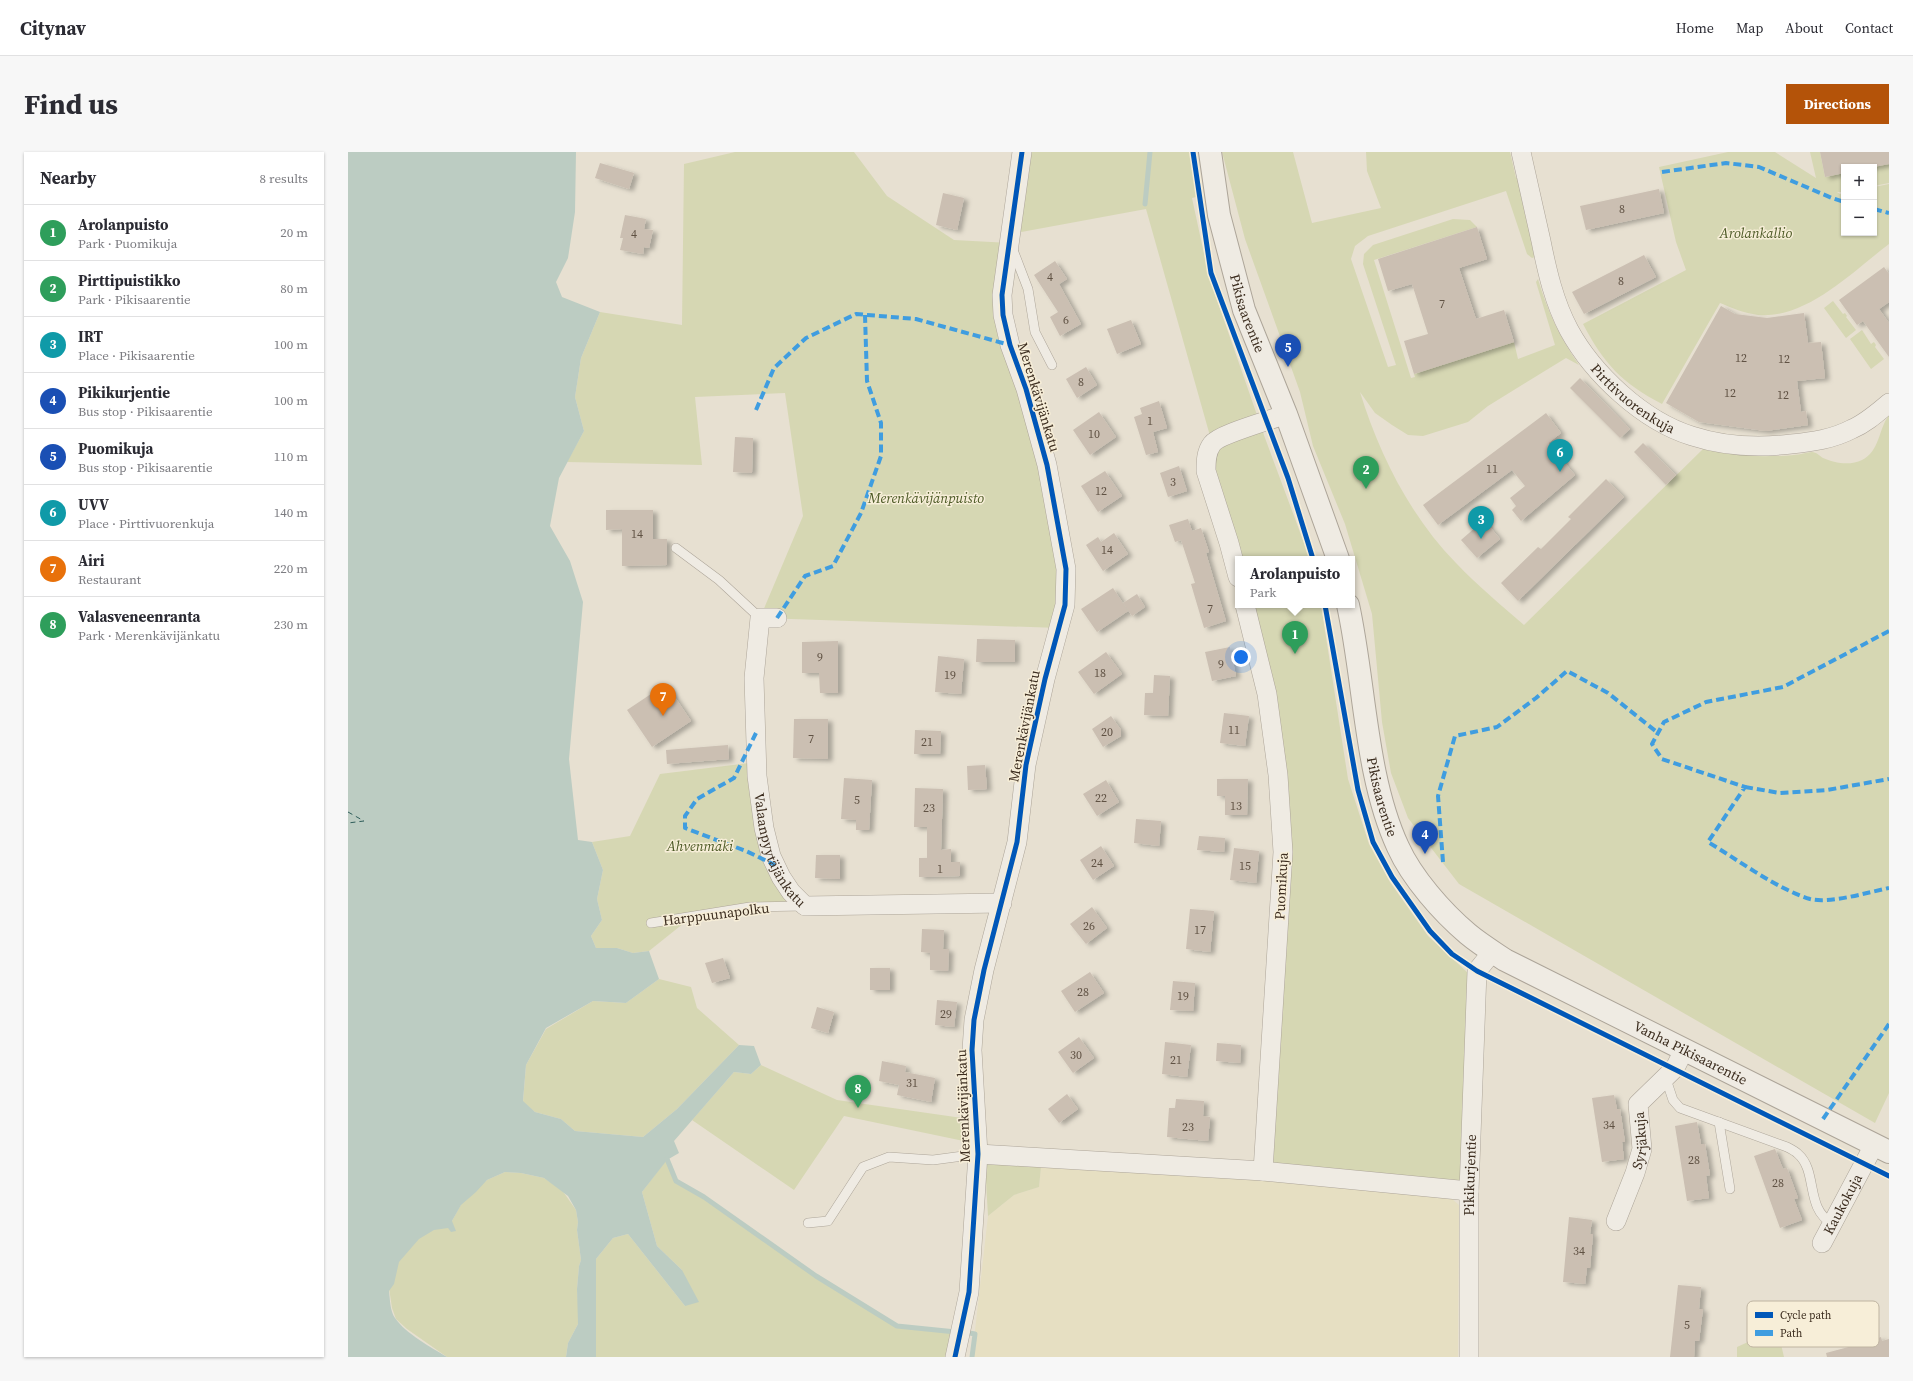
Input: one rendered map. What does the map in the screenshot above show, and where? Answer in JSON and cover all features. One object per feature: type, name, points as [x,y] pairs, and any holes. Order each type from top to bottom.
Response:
[{"type":"street","name":"Merenkävijänkatu","points":[[955,1357],[969,1292],[978,1154],[972,1050],[974,1020],[984,970],[1017,842],[1028,758],[1045,679],[1065,605],[1066,569],[1047,465],[1026,389],[1010,345],[1003,315],[1002,295],[1022,152]]},
{"type":"street","name":"Pikisaarentie","points":[[1210,152],[1219,215],[1244,310],[1286,414],[1337,556]]},
{"type":"street","name":"Pirttivuorenkuja","points":[[1521,152],[1547,268],[1557,304],[1568,329],[1600,373],[1635,404],[1657,420],[1676,430],[1712,441],[1746,445],[1777,446],[1806,443],[1833,437],[1852,430],[1869,420],[1889,403]]},
{"type":"street","points":[[1235,564],[1230,543],[1206,471],[1206,459],[1209,449],[1212,443],[1226,435],[1286,414]]},
{"type":"street","name":"Puomikuja","points":[[1246,608],[1267,694],[1278,775],[1283,852],[1263,1171]]},
{"type":"street","name":"Pikisaarentie","points":[[1349,608],[1380,793],[1399,848],[1418,879],[1437,903],[1468,934],[1493,951]]},
{"type":"street","name":"Valaanpyytäjänkatu","points":[[768,618],[754,678],[757,776],[764,828],[771,856],[781,877],[791,892],[805,906],[1002,903]]},
{"type":"street","name":"Vanha Pikisaarentie","points":[[1493,951],[1511,963],[1881,1148]]},
{"type":"street","name":"Pikikurjentie","points":[[1469,1357],[1469,1191],[1477,971],[1493,951]]},
{"type":"street","name":"Syrjäkuja","points":[[1616,1221],[1635,1173],[1642,1149],[1638,1104],[1666,1079],[1675,1068],[1684,1050]]},
{"type":"street","name":"Kaukokuja","points":[[1822,1243],[1832,1223],[1881,1148]]},
{"type":"street","points":[[978,1154],[1263,1171],[1469,1191]]},
{"type":"lane","points":[[1010,243],[1028,289],[1035,332],[1052,365]]},
{"type":"lane","points":[[676,548],[768,618]]},
{"type":"lane","name":"Harppuunapolku","points":[[650,923],[750,907],[805,906]]},
{"type":"lane","points":[[1666,1079],[1673,1100],[1680,1108],[1787,1147],[1798,1154],[1805,1163],[1818,1212],[1824,1219],[1832,1223]]},
{"type":"lane","points":[[1719,1122],[1730,1189]]},
{"type":"lane","points":[[808,1223],[828,1221],[863,1167],[889,1157],[933,1160],[978,1154]]},
{"type":"shaded area","points":[[348,152],[576,152],[575,212],[568,258],[556,282],[562,297],[600,312],[581,358],[575,397],[584,431],[559,478],[550,526],[570,561],[583,602],[569,759],[578,840],[592,842],[603,870],[597,899],[602,920],[591,936],[596,948],[617,948],[633,953],[649,951],[659,979],[626,1003],[593,1001],[546,1028],[526,1065],[523,1101],[535,1112],[561,1119],[575,1131],[643,1137],[677,1109],[739,1045],[754,1046],[761,1065],[751,1074],[734,1072],[674,1141],[679,1153],[667,1160],[642,1192],[657,1246],[682,1270],[699,1302],[685,1306],[628,1234],[613,1238],[596,1259],[596,1357],[566,1357],[568,1343],[578,1324],[577,1289],[581,1260],[576,1210],[568,1196],[544,1178],[521,1173],[505,1172],[487,1180],[461,1205],[452,1221],[456,1231],[451,1232],[448,1228],[434,1230],[419,1239],[399,1262],[394,1284],[389,1291],[392,1312],[399,1324],[419,1340],[447,1357],[348,1357]]},
{"type":"shaded area","points":[[1042,1157],[1263,1171],[1452,1199],[1459,1205],[1458,1357],[972,1357],[988,1216],[1014,1195],[1039,1187]]},
{"type":"green space","name":"Merenkävijänpuisto","points":[[735,152],[854,152],[887,196],[954,240],[1010,243],[1002,295],[1057,514],[1059,628],[760,618],[803,516],[785,393],[695,397],[702,465],[567,462],[584,431],[575,397],[581,358],[600,312],[682,325],[684,164]]},
{"type":"green space","points":[[1022,152],[1193,152],[1200,196],[1192,198],[1209,277],[1265,438],[1309,556],[1237,556],[1216,488],[1212,443],[1146,209],[1011,234]]},
{"type":"green space","points":[[1222,152],[1293,152],[1312,223],[1381,208],[1367,171],[1366,152],[1510,152],[1516,178],[1519,178],[1535,257],[1532,258],[1527,254],[1506,191],[1368,236],[1355,246],[1351,259],[1388,367],[1396,365],[1363,264],[1364,254],[1373,245],[1453,219],[1470,220],[1477,227],[1374,260],[1411,378],[1415,377],[1414,374],[1514,342],[1518,359],[1555,345],[1536,282],[1538,279],[1555,324],[1579,365],[1566,358],[1488,406],[1468,422],[1423,436],[1408,435],[1392,425],[1375,413],[1360,392],[1387,461],[1410,505],[1424,525],[1439,545],[1464,571],[1524,625],[1703,449],[1755,456],[1789,456],[1812,452],[1832,461],[1852,463],[1862,460],[1868,456],[1876,446],[1885,421],[1889,415],[1889,1093],[1875,1123],[1459,884],[1408,818],[1391,773],[1382,722],[1372,614],[1345,524],[1313,446],[1300,392],[1245,239]]},
{"type":"green space","name":"Arolankallio","points":[[1728,152],[1775,152],[1816,178],[1810,152],[1820,152],[1825,177],[1841,174],[1841,192],[1837,192],[1841,194],[1841,236],[1877,236],[1877,186],[1889,184],[1889,244],[1828,292],[1794,310],[1776,314],[1758,315],[1743,312],[1720,303],[1662,404],[1636,388],[1615,371],[1599,350],[1583,324],[1686,270],[1676,242],[1659,167]]},
{"type":"green space","points":[[1889,164],[1889,183],[1877,185],[1877,166]]},
{"type":"green space","points":[[1833,301],[1843,314],[1845,313],[1847,316],[1846,317],[1856,330],[1846,338],[1824,308]]},
{"type":"green space","points":[[1862,330],[1871,344],[1874,342],[1876,345],[1875,347],[1884,359],[1871,369],[1850,339]]},
{"type":"green space","points":[[1249,608],[1321,608],[1348,779],[1369,844],[1390,882],[1428,936],[1467,972],[1466,1164],[1463,1176],[1457,1182],[1276,1166],[1271,1162],[1289,849]]},
{"type":"green space","name":"Ahvenmäki","points":[[757,762],[764,828],[805,906],[694,915],[649,951],[633,953],[617,948],[596,948],[591,936],[602,920],[597,899],[603,870],[592,842],[630,836],[660,774]]},
{"type":"green space","points":[[659,979],[691,987],[697,1008],[739,1045],[677,1109],[643,1137],[575,1131],[561,1119],[535,1112],[523,1102],[526,1065],[546,1029],[593,1001],[626,1003]]},
{"type":"green space","points":[[761,1065],[837,1100],[976,1120],[978,1144],[844,1116],[794,1190],[692,1120],[734,1072],[751,1074]]},
{"type":"green space","points":[[1042,1157],[1039,1187],[1014,1195],[988,1216],[985,1164]]},
{"type":"green space","points":[[667,1159],[676,1181],[704,1197],[816,1276],[897,1326],[961,1332],[955,1357],[596,1357],[596,1259],[613,1238],[628,1234],[685,1306],[682,1270],[657,1246],[642,1192]]},
{"type":"green space","points":[[505,1172],[521,1173],[544,1178],[562,1190],[576,1210],[581,1260],[577,1289],[579,1313],[578,1324],[568,1343],[566,1357],[447,1357],[407,1329],[396,1319],[392,1308],[389,1288],[402,1252],[423,1235],[452,1221],[464,1199],[487,1180]]},
{"type":"green space","points":[[1747,1342],[1747,1347],[1782,1347],[1784,1357],[1737,1357],[1737,1347]]},
{"type":"building","points":[[1820,152],[1889,152],[1889,164],[1877,166],[1877,164],[1841,164],[1841,174],[1825,177]]},
{"type":"building","points":[[600,163],[634,173],[629,189],[595,178]]},
{"type":"building","points":[[1659,189],[1664,213],[1586,230],[1580,206]]},
{"type":"building","points":[[943,193],[964,198],[957,230],[936,225]]},
{"type":"building","points":[[625,215],[646,219],[644,229],[653,230],[649,248],[644,247],[643,254],[620,250],[623,238],[620,238]]},
{"type":"building","points":[[1477,227],[1487,259],[1459,268],[1476,319],[1504,310],[1514,342],[1414,374],[1404,341],[1428,334],[1412,284],[1388,291],[1378,259]]},
{"type":"building","points":[[1644,255],[1656,277],[1584,314],[1572,292]]},
{"type":"building","points":[[1055,261],[1067,279],[1059,284],[1081,324],[1060,336],[1050,317],[1058,312],[1034,275]]},
{"type":"building","points":[[1884,267],[1889,274],[1889,302],[1879,309],[1889,323],[1889,357],[1863,321],[1857,325],[1839,300]]},
{"type":"building","points":[[1721,306],[1735,314],[1767,318],[1804,313],[1808,343],[1821,342],[1825,378],[1797,381],[1801,412],[1806,411],[1808,425],[1766,431],[1699,422],[1666,403]]},
{"type":"building","points":[[1131,320],[1141,344],[1117,354],[1107,329]]},
{"type":"building","points":[[1086,367],[1097,385],[1077,398],[1066,379]]},
{"type":"building","points":[[1580,378],[1630,429],[1620,438],[1570,388]]},
{"type":"building","points":[[1159,401],[1167,428],[1153,432],[1158,452],[1146,455],[1134,417],[1142,414],[1140,408]]},
{"type":"building","points":[[1099,412],[1116,437],[1090,455],[1073,430]]},
{"type":"building","points":[[1546,413],[1561,433],[1548,443],[1575,475],[1521,521],[1512,510],[1516,506],[1510,498],[1525,486],[1512,470],[1438,525],[1423,505]]},
{"type":"building","points":[[735,437],[753,438],[752,473],[733,472]]},
{"type":"building","points":[[1643,443],[1676,475],[1666,485],[1634,452]]},
{"type":"building","points":[[1179,466],[1187,491],[1168,497],[1160,473]]},
{"type":"building","points":[[1105,471],[1122,496],[1098,512],[1081,486]]},
{"type":"building","points":[[1606,479],[1624,497],[1518,601],[1501,583],[1538,547],[1541,549],[1571,519],[1568,517]]},
{"type":"building","points":[[606,510],[653,510],[653,539],[667,539],[667,565],[622,566],[622,529],[606,530]]},
{"type":"building","points":[[1188,519],[1192,531],[1201,528],[1209,552],[1206,553],[1226,621],[1204,628],[1191,584],[1195,583],[1181,540],[1175,542],[1169,525]]},
{"type":"building","points":[[1484,520],[1500,539],[1477,558],[1461,540]]},
{"type":"building","points":[[1114,533],[1128,554],[1103,571],[1086,545],[1098,537],[1101,542]]},
{"type":"building","points":[[1113,588],[1128,611],[1097,632],[1081,609]]},
{"type":"building","points":[[1137,594],[1145,607],[1132,616],[1123,603]]},
{"type":"building","points":[[977,639],[1015,640],[1015,662],[976,662]]},
{"type":"building","points":[[838,641],[838,693],[820,693],[819,673],[802,673],[802,642]]},
{"type":"building","points":[[1230,647],[1236,676],[1212,681],[1205,652]]},
{"type":"building","points":[[1106,652],[1122,674],[1094,694],[1078,672]]},
{"type":"building","points":[[938,656],[964,659],[961,694],[935,692]]},
{"type":"building","points":[[1154,675],[1170,676],[1168,716],[1144,715],[1145,693],[1153,693]]},
{"type":"building","points":[[666,684],[691,721],[652,747],[627,710]]},
{"type":"building","points":[[1224,713],[1249,716],[1245,746],[1220,743]]},
{"type":"building","points":[[1111,716],[1121,730],[1121,736],[1103,747],[1092,729]]},
{"type":"building","points":[[794,719],[828,719],[828,759],[793,758]]},
{"type":"building","points":[[915,730],[941,731],[940,754],[914,754]]},
{"type":"building","points":[[728,745],[729,759],[667,764],[666,750]]},
{"type":"building","points":[[985,765],[987,789],[968,790],[967,766]]},
{"type":"building","points":[[844,778],[872,780],[869,830],[856,830],[856,820],[841,819]]},
{"type":"building","points":[[1217,779],[1248,779],[1247,815],[1225,815],[1225,796],[1217,796]]},
{"type":"building","points":[[1106,780],[1119,802],[1097,816],[1083,794]]},
{"type":"building","points":[[915,788],[943,789],[941,850],[951,849],[951,862],[960,862],[960,876],[919,877],[919,858],[927,858],[927,827],[914,827]]},
{"type":"building","points":[[1136,819],[1161,821],[1159,846],[1134,843]]},
{"type":"building","points":[[1199,836],[1225,838],[1224,852],[1197,850]]},
{"type":"building","points":[[1101,846],[1114,866],[1093,880],[1080,860]]},
{"type":"building","points":[[1234,848],[1259,851],[1256,883],[1230,880]]},
{"type":"building","points":[[816,855],[840,855],[840,879],[815,878]]},
{"type":"building","points":[[1092,907],[1107,928],[1086,944],[1070,924]]},
{"type":"building","points":[[1190,909],[1214,911],[1210,952],[1186,949]]},
{"type":"building","points":[[922,929],[944,930],[943,949],[949,949],[948,971],[930,970],[930,953],[921,952]]},
{"type":"building","points":[[723,958],[730,978],[712,983],[705,963]]},
{"type":"building","points":[[870,968],[890,968],[890,990],[870,990]]},
{"type":"building","points":[[1090,972],[1104,993],[1075,1012],[1061,991]]},
{"type":"building","points":[[1173,981],[1195,983],[1193,1011],[1170,1010]]},
{"type":"building","points":[[937,1000],[957,1002],[954,1027],[935,1025]]},
{"type":"building","points":[[817,1007],[834,1012],[828,1033],[811,1028]]},
{"type":"building","points":[[1079,1037],[1094,1058],[1073,1073],[1058,1052]]},
{"type":"building","points":[[1165,1042],[1191,1045],[1187,1077],[1162,1074]]},
{"type":"building","points":[[1217,1043],[1241,1045],[1240,1063],[1216,1061]]},
{"type":"building","points":[[882,1061],[906,1066],[905,1072],[935,1078],[931,1102],[897,1095],[899,1085],[879,1081]]},
{"type":"building","points":[[1067,1094],[1078,1109],[1059,1123],[1048,1109]]},
{"type":"building","points":[[1614,1095],[1617,1109],[1620,1109],[1625,1142],[1622,1142],[1624,1159],[1602,1162],[1592,1098]]},
{"type":"building","points":[[1176,1099],[1204,1101],[1203,1116],[1210,1117],[1208,1141],[1167,1137],[1169,1108],[1175,1108]]},
{"type":"building","points":[[1697,1122],[1701,1144],[1705,1144],[1710,1175],[1706,1176],[1709,1198],[1687,1201],[1675,1126]]},
{"type":"building","points":[[1775,1149],[1783,1169],[1787,1168],[1798,1198],[1794,1199],[1802,1220],[1780,1228],[1754,1156]]},
{"type":"building","points":[[1569,1217],[1592,1220],[1590,1234],[1593,1234],[1590,1268],[1587,1268],[1585,1284],[1563,1282]]},
{"type":"building","points":[[1678,1285],[1701,1287],[1699,1309],[1703,1309],[1699,1341],[1695,1341],[1694,1357],[1670,1357]]},
{"type":"building","points":[[1881,1337],[1882,1341],[1889,1339],[1889,1357],[1827,1357],[1826,1353],[1848,1347],[1879,1347],[1879,1338]]},
{"type":"waterway","points":[[1145,204],[1150,152]]},
{"type":"waterway","points":[[667,1159],[676,1181],[704,1197],[816,1276],[897,1326],[956,1332]]},
{"type":"waterway","points":[[964,1332],[975,1334],[972,1357]]},
{"type":"ferry route","points":[[348,812],[364,821],[348,823]]},
{"type":"marked path","points":[[1662,172],[1726,163],[1759,167],[1841,201]]},
{"type":"marked path","points":[[1877,210],[1889,213]]},
{"type":"marked path","points":[[756,410],[774,368],[806,338],[856,314],[916,319],[1010,345]]},
{"type":"marked path","points":[[777,618],[805,576],[833,566],[861,513],[881,456],[881,423],[867,381],[865,315]]},
{"type":"marked path","points":[[1889,631],[1783,687],[1706,702],[1664,722],[1652,744],[1662,759],[1745,787],[1708,842],[1758,874],[1797,894],[1810,899],[1818,900],[1839,899],[1889,888]]},
{"type":"marked path","points":[[1443,862],[1438,796],[1455,736],[1497,727],[1536,698],[1567,671],[1608,693],[1658,733]]},
{"type":"marked path","points":[[756,733],[734,778],[697,799],[685,816],[685,828],[746,851],[775,865]]},
{"type":"marked path","points":[[1745,787],[1780,793],[1827,790],[1889,779]]},
{"type":"marked path","points":[[1823,1119],[1889,1024]]},
{"type":"cycle path","points":[[955,1357],[969,1292],[978,1154],[972,1050],[974,1020],[984,970],[1017,842],[1026,765],[1045,679],[1065,605],[1066,569],[1047,465],[1026,389],[1010,345],[1003,315],[1002,295],[1022,152]]},
{"type":"cycle path","points":[[1193,152],[1211,273],[1288,478],[1312,556]]},
{"type":"cycle path","points":[[1326,608],[1358,790],[1373,842],[1392,877],[1430,931],[1452,954],[1477,971],[1889,1176]]},
{"type":"place","name":"Puomikuja","points":[[1288,367]]},
{"type":"place","name":"UVV","points":[[1560,472]]},
{"type":"place","name":"Pirttipuistikko","points":[[1366,489]]},
{"type":"place","name":"IRT","points":[[1481,539]]},
{"type":"place","name":"Arolanpuisto","points":[[1295,654]]},
{"type":"place","name":"Airi","points":[[663,716]]},
{"type":"place","name":"Pikikurjentie","points":[[1425,854]]},
{"type":"place","name":"Valasveneenranta","points":[[858,1108]]}]
